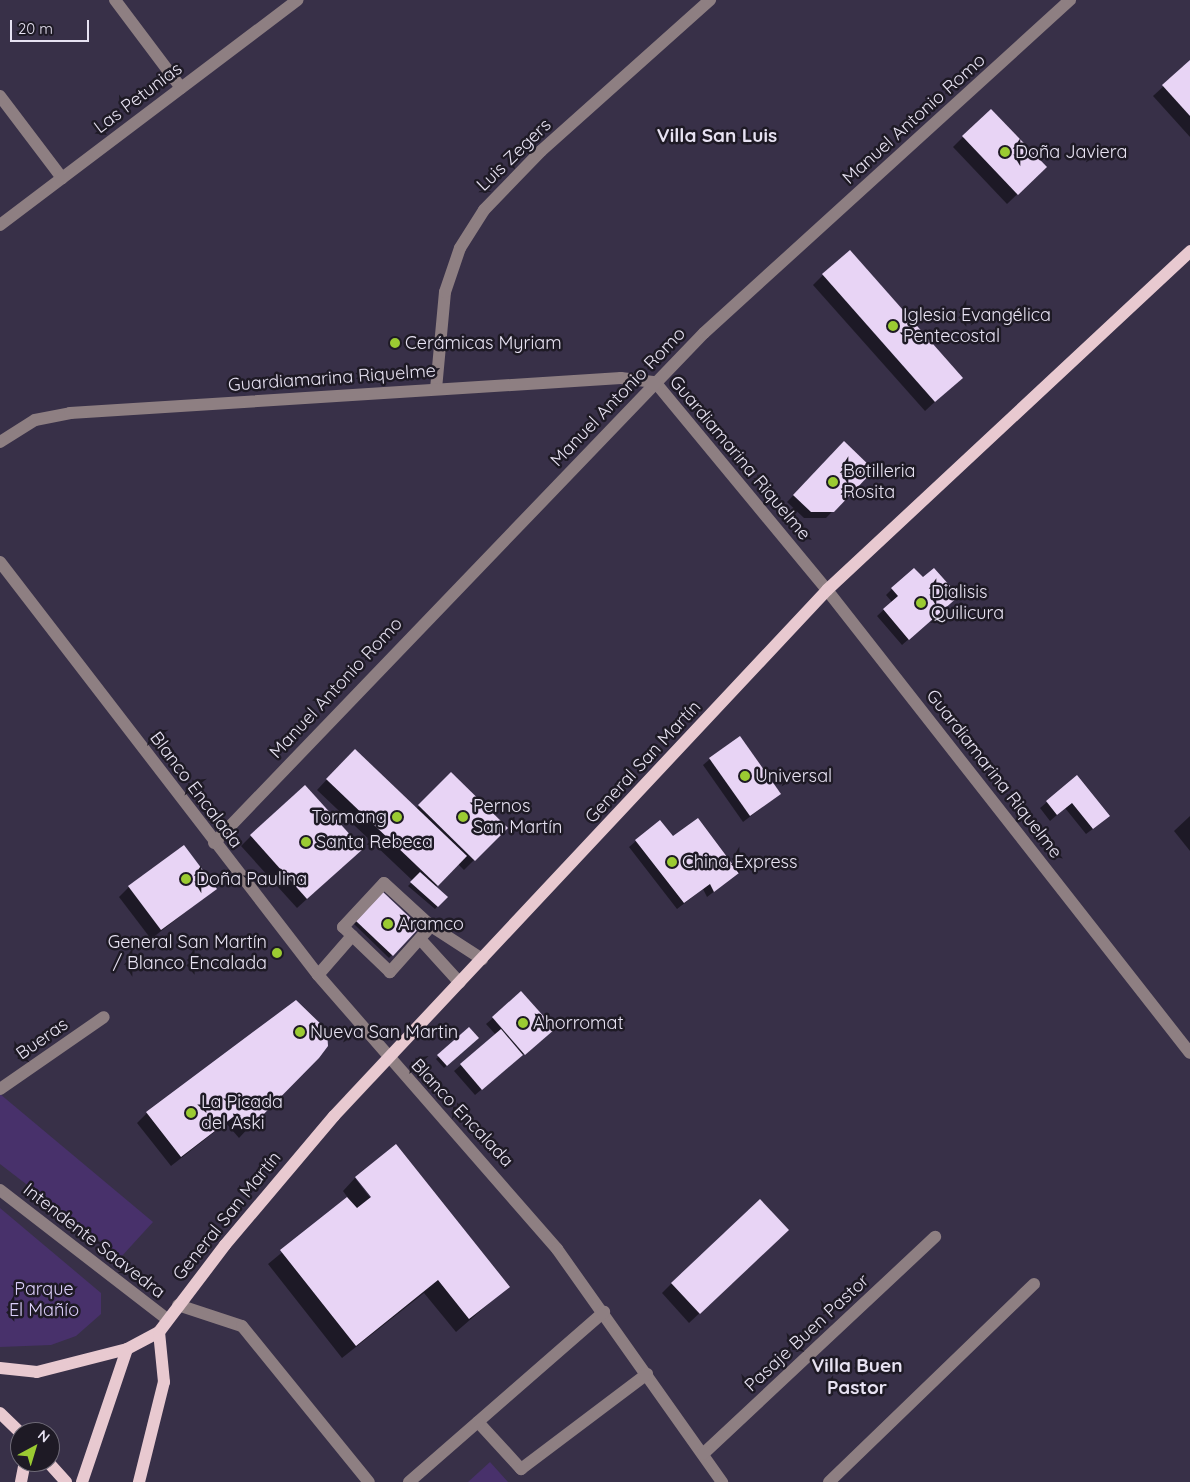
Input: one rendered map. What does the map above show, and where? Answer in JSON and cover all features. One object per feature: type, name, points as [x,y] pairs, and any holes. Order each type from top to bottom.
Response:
[{"type":"main road","name":"General San Martín","points":[[0,1368],[37,1372],[128,1349],[159,1332],[178,1305],[285,1172],[388,1059],[827,590],[1190,251]]},
{"type":"main road","points":[[139,1482],[164,1382],[159,1332]]},
{"type":"main road","points":[[82,1482],[128,1349]]},
{"type":"main road","points":[[0,1413],[10,1422]]},
{"type":"main road","points":[[57,1472],[66,1482]]},
{"type":"street","points":[[115,0],[182,88]]},
{"type":"street","name":"Las Petunias","points":[[0,225],[297,0]]},
{"type":"street","name":"Luis Zegers","points":[[436,388],[445,292],[460,248],[484,210],[542,152],[710,0]]},
{"type":"street","name":"Manuel Antonio Romo","points":[[214,843],[655,382],[1070,0]]},
{"type":"street","points":[[0,96],[62,178]]},
{"type":"street","name":"Guardiamarina Riquelme","points":[[0,442],[35,420],[70,413],[436,388],[621,378],[655,382],[827,590],[1190,1053]]},
{"type":"street","name":"Blanco Encalada","points":[[0,562],[214,843],[318,975],[388,1059],[523,1206],[604,1312],[722,1482]]},
{"type":"street","points":[[431,926],[390,972],[343,927],[384,883],[431,926],[482,959]]},
{"type":"street","points":[[318,975],[352,936]]},
{"type":"street","points":[[420,939],[460,983]]},
{"type":"street","name":"Bueras","points":[[0,1089],[104,1017]]},
{"type":"street","name":"Intendente Saavedra","points":[[0,1190],[167,1319]]},
{"type":"street","name":"Pasaje Buen Pastor","points":[[703,1454],[934,1237]]},
{"type":"street","points":[[829,1482],[1034,1284]]},
{"type":"street","points":[[178,1305],[242,1326],[369,1482]]},
{"type":"street","points":[[409,1482],[604,1312]]},
{"type":"street","points":[[478,1422],[521,1469],[647,1374]]},
{"type":"green space","points":[[0,1094],[153,1222],[121,1257],[0,1164]]},
{"type":"green space","name":"Parque El Mañío","points":[[0,1208],[101,1293],[101,1314],[76,1336],[51,1345],[0,1347]]},
{"type":"green space","points":[[490,1462],[508,1482],[468,1482]]},
{"type":"building","points":[[1190,60],[1190,116],[1162,85]]},
{"type":"building","name":"Doña Javiera","points":[[991,109],[1047,167],[1018,195],[962,136]]},
{"type":"building","name":"Iglesia Evangélica Pentecostal","points":[[850,250],[963,378],[935,402],[822,274]]},
{"type":"building","name":"Botilleria Rosita","points":[[844,441],[874,470],[834,512],[811,512],[793,495]]},
{"type":"building","name":"Dialisis Quilicura","points":[[914,568],[923,577],[934,568],[959,596],[909,640],[883,609],[898,596],[891,588]]},
{"type":"building","name":"Universal","points":[[740,736],[781,794],[750,816],[709,758]]},
{"type":"building","name":"Tormang","points":[[355,749],[467,856],[438,886],[326,779]]},
{"type":"building","name":"Pernos San Martín","points":[[451,772],[508,828],[475,861],[418,805]]},
{"type":"building","points":[[1077,775],[1110,816],[1093,829],[1072,803],[1057,815],[1046,801]]},
{"type":"building","name":"Santa Rebeca","points":[[305,785],[363,849],[307,899],[250,835]]},
{"type":"building","points":[[698,818],[739,873],[714,892],[710,884],[684,903],[635,840],[660,820],[673,836]]},
{"type":"building","points":[[184,845],[217,889],[161,930],[128,886]]},
{"type":"building","points":[[420,872],[448,897],[438,907],[410,882]]},
{"type":"building","name":"Aramco","points":[[383,892],[420,927],[393,956],[356,921]]},
{"type":"building","name":"Ahorromat","points":[[521,991],[555,1029],[525,1055],[492,1017]]},
{"type":"building","points":[[296,1000],[327,1030],[328,1046],[319,1058],[249,1129],[237,1114],[181,1157],[146,1112]]},
{"type":"building","points":[[469,1027],[479,1038],[447,1066],[437,1055]]},
{"type":"building","points":[[501,1029],[523,1055],[482,1090],[460,1064]]},
{"type":"building","points":[[396,1144],[510,1287],[469,1319],[438,1280],[356,1346],[280,1250],[347,1197],[357,1208],[371,1197],[355,1177]]},
{"type":"building","points":[[760,1199],[789,1230],[700,1314],[671,1283]]},
{"type":"place","name":"Doña Javiera","points":[[1005,152]]},
{"type":"place","name":"Iglesia Evangélica Pentecostal","points":[[893,326]]},
{"type":"place","name":"Cerámicas Myriam","points":[[395,343]]},
{"type":"place","name":"Botilleria Rosita","points":[[833,482]]},
{"type":"place","name":"Dialisis Quilicura","points":[[921,603]]},
{"type":"place","name":"Universal","points":[[745,776]]},
{"type":"place","name":"Tormang","points":[[397,817]]},
{"type":"place","name":"Pernos San Martín","points":[[463,817]]},
{"type":"place","name":"Santa Rebeca","points":[[306,842]]},
{"type":"place","name":"China Express","points":[[672,862]]},
{"type":"place","name":"Doña Paulina","points":[[186,879]]},
{"type":"place","name":"Aramco","points":[[388,924]]},
{"type":"place","name":"General San Martín / Blanco Encalada","points":[[277,953]]},
{"type":"place","name":"Ahorromat","points":[[523,1023]]},
{"type":"place","name":"Nueva San Martin","points":[[300,1032]]},
{"type":"place","name":"La Picada del Aski","points":[[191,1113]]},
{"type":"district","name":"Villa San Luis","points":[[717,136]]},
{"type":"district","name":"Villa Buen Pastor","points":[[857,1377]]}]
